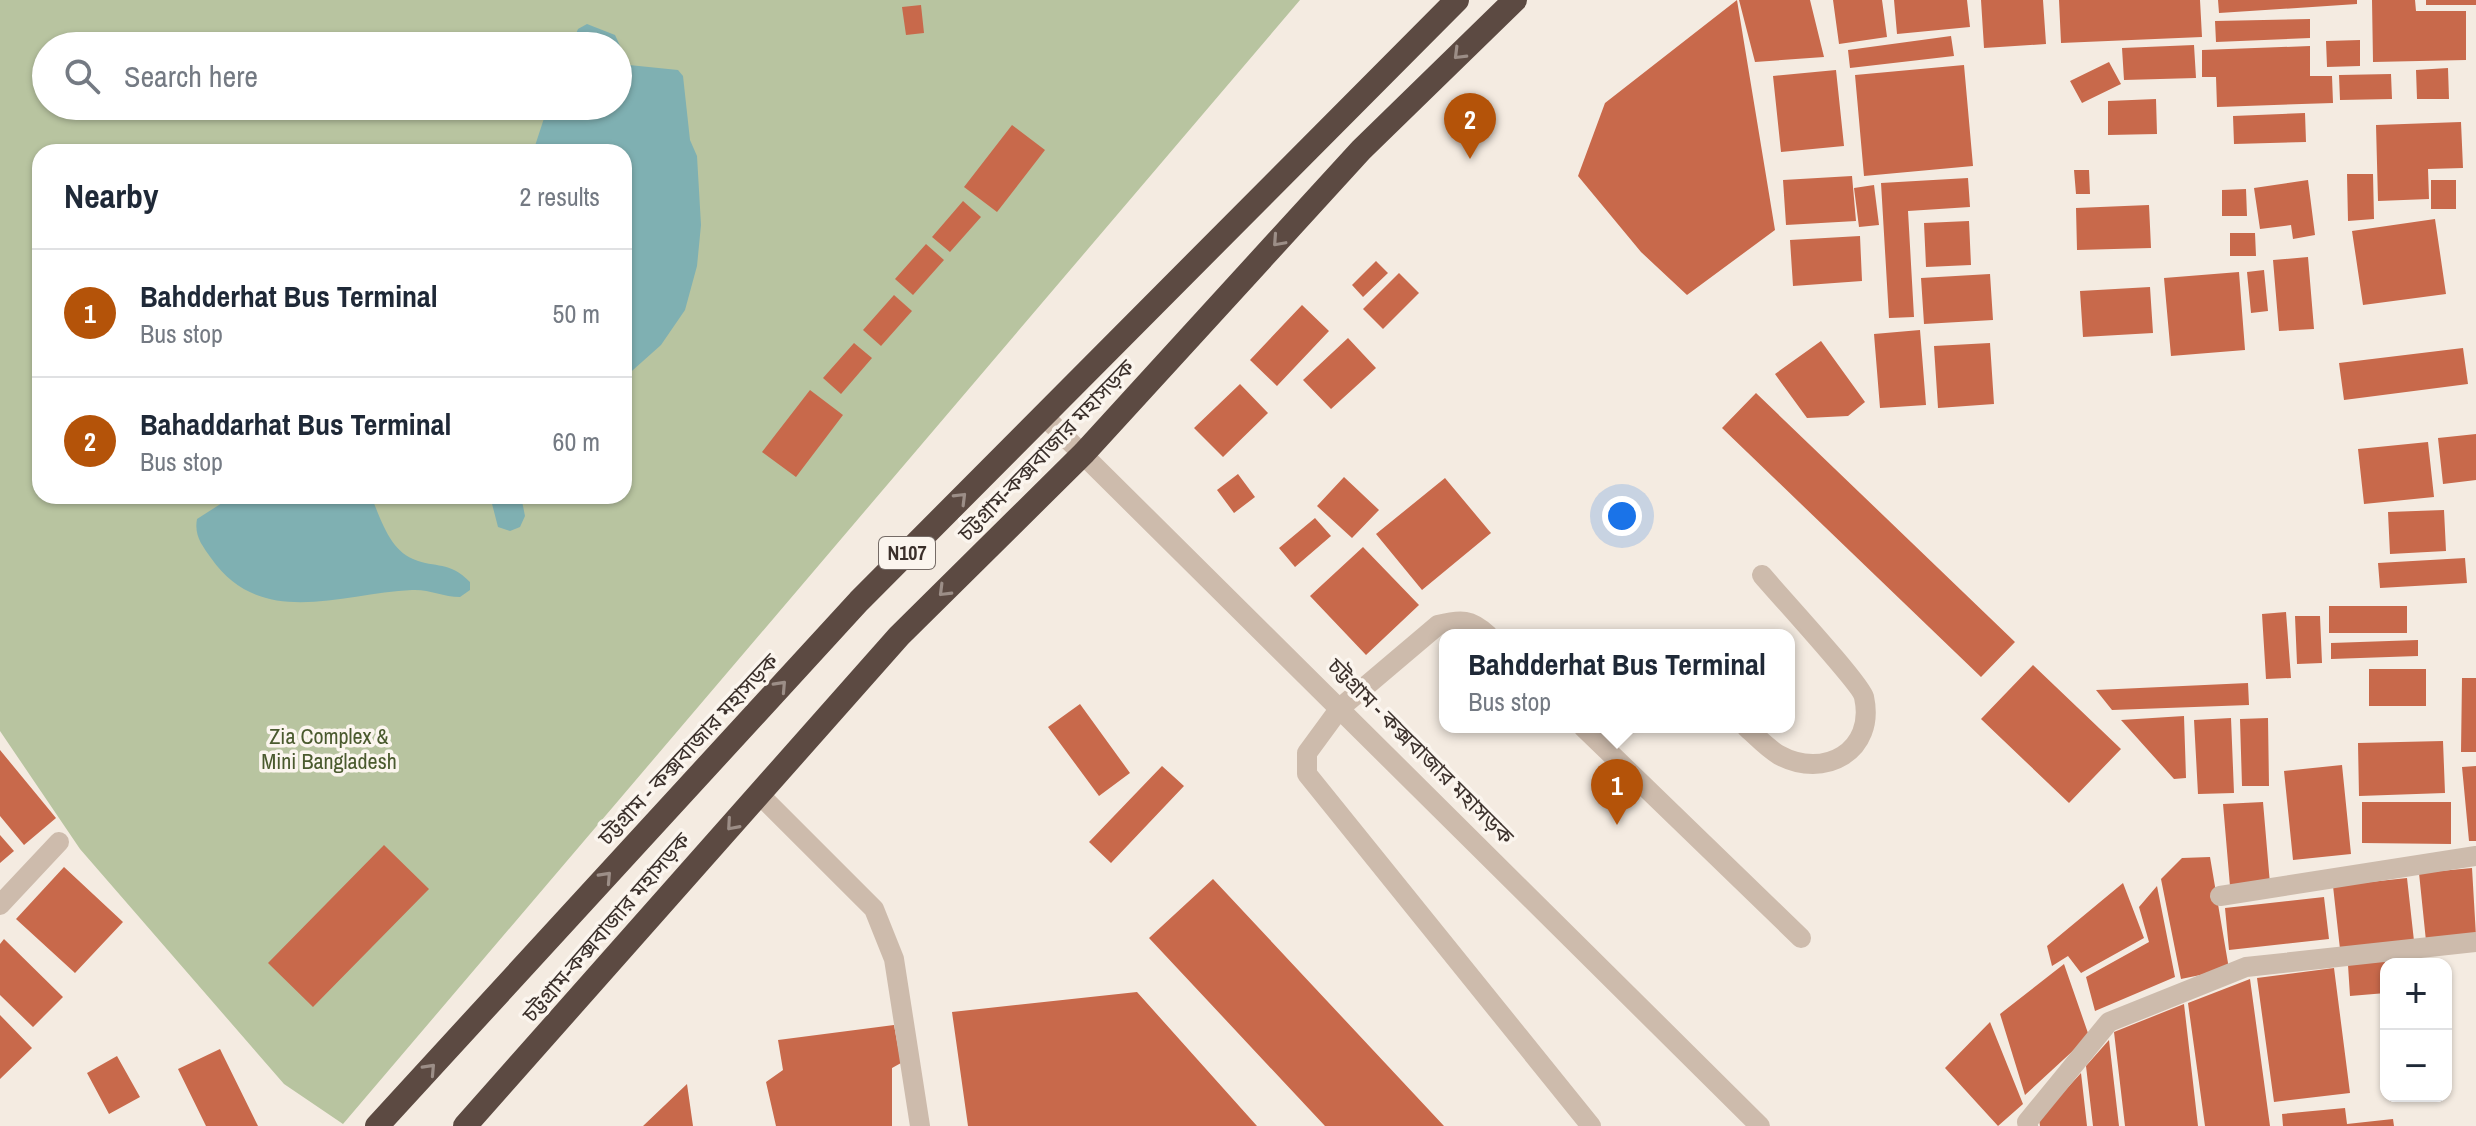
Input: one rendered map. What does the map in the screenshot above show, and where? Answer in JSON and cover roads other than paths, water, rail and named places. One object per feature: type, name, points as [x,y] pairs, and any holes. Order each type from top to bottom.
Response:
[{"type":"highway","name":"চট্টগ্রাম - কক্সবাজার মহাসড়ক","points":[[377,1126],[859,601],[1457,0]]},
{"type":"highway","name":"চট্টগ্রাম-কক্সবাজার মহাসড়ক","points":[[465,1126],[899,636],[1084,453],[1361,150],[1515,0]]},
{"type":"street","name":"চট্টগ্রাম - কক্সবাজার মহাসড়ক","points":[[1043,415],[1760,1126]]},
{"type":"street","points":[[1753,733],[1780,755],[1818,765],[1849,753],[1865,731],[1864,694],[1762,575]]},
{"type":"street","points":[[1482,629],[1475,622],[1458,620],[1438,625],[1340,708],[1307,753],[1307,774],[1591,1126]]},
{"type":"street","points":[[1589,733],[1801,938]]},
{"type":"street","points":[[759,794],[874,909],[894,959],[920,1126]]},
{"type":"street","points":[[0,905],[59,842]]},
{"type":"street","points":[[2220,896],[2476,856]]},
{"type":"street","points":[[2028,1126],[2027,1122],[2109,1022],[2246,967],[2476,942]]},
{"type":"water","points":[[587,24],[607,32],[577,32]]},
{"type":"water","points":[[632,65],[678,70],[683,76],[690,140],[697,156],[701,225],[697,266],[685,310],[661,345],[632,371],[632,144],[536,144],[543,120],[632,120]]},
{"type":"water","points":[[220,504],[374,504],[386,532],[398,548],[413,559],[449,568],[462,575],[470,582],[470,590],[460,597],[412,590],[331,600],[278,601],[254,594],[231,580],[200,540],[197,519]]},
{"type":"water","points":[[492,504],[523,504],[525,516],[520,527],[510,531],[498,527]]},
{"type":"place","name":"Bahaddarhat Bus Terminal","points":[[1470,159]]},
{"type":"place","name":"Bahdderhat Bus Terminal","points":[[1617,825]]},
{"type":"park label","name":"Zia Complex & Mini Bangladesh","points":[[329,748]]}]
